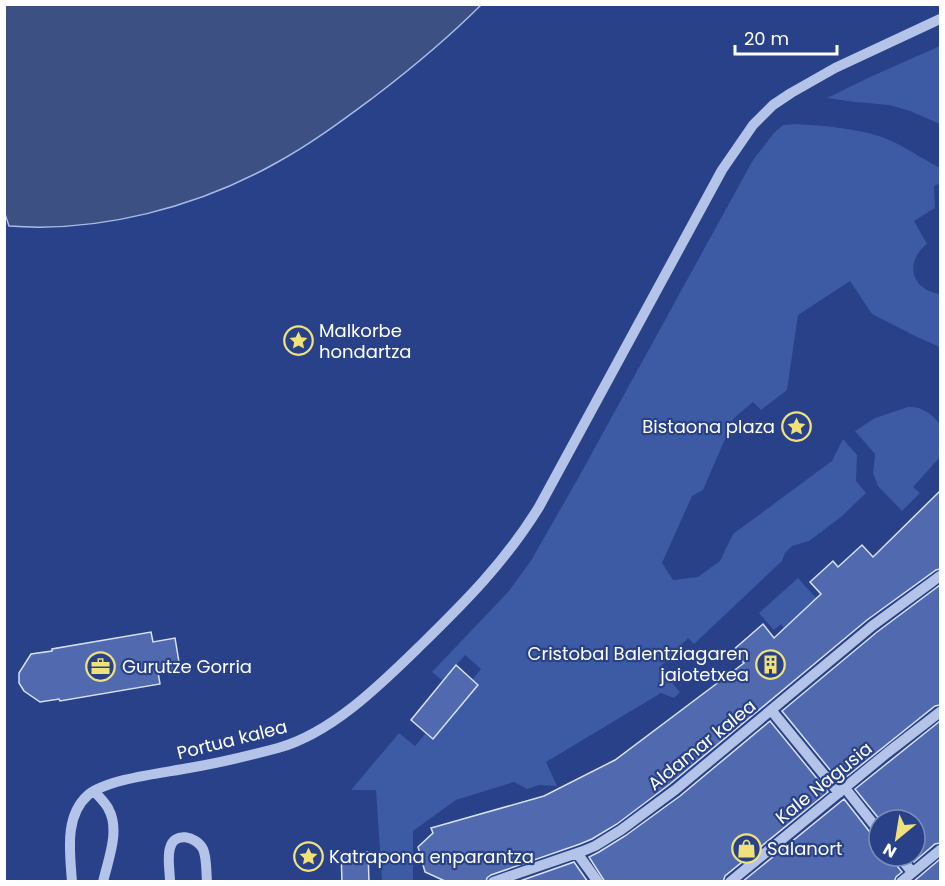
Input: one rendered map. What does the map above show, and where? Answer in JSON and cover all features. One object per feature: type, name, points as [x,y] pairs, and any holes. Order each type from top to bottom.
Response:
[{"type":"street","name":"Portua kalea","points":[[94,791],[120,782],[230,760],[293,744],[344,713],[388,677],[470,597],[516,543],[539,507],[718,178],[753,125],[773,105],[808,82],[940,19]]},
{"type":"street","name":"Aldamar kalea","points":[[493,882],[602,842],[636,819],[872,626],[940,576]]},
{"type":"street","points":[[771,710],[867,818]]},
{"type":"street","name":"Kale Nagusia","points":[[730,882],[940,712]]},
{"type":"street","points":[[72,882],[70,841],[72,825],[81,804],[94,791],[108,807],[114,828],[103,882]]},
{"type":"street","points":[[170,882],[170,846],[174,840],[185,837],[194,839],[202,848],[206,860],[207,882]]},
{"type":"street","points":[[907,878],[940,850]]},
{"type":"street","points":[[577,853],[598,882]]},
{"type":"shaded area","points":[[4,5],[481,5],[402,75],[362,106],[302,148],[246,179],[181,204],[147,214],[112,221],[43,227],[9,226],[5,214]]},
{"type":"shaded area","points":[[940,46],[940,124],[889,105],[827,98],[870,77]]},
{"type":"shaded area","points":[[797,124],[851,129],[882,137],[940,168],[940,183],[934,186],[935,208],[914,221],[927,244],[915,259],[913,267],[917,281],[922,287],[940,294],[940,347],[872,314],[850,281],[798,315],[787,390],[761,410],[753,402],[734,418],[703,490],[692,496],[662,563],[673,580],[698,577],[720,561],[733,534],[832,461],[843,439],[857,455],[856,481],[866,493],[841,517],[809,541],[792,546],[785,553],[782,561],[694,644],[688,638],[659,668],[680,692],[674,698],[661,693],[546,762],[557,786],[539,785],[527,789],[514,782],[456,800],[413,831],[413,881],[382,881],[376,790],[351,790],[399,733],[415,746],[426,733],[433,739],[478,686],[472,680],[481,669],[465,655],[445,678],[452,684],[450,687],[432,672],[509,591],[532,559],[753,160],[783,125]]},
{"type":"shaded area","points":[[908,407],[926,411],[940,424],[940,457],[913,487],[920,493],[902,511],[878,486],[873,473],[875,454],[855,431],[875,418]]},
{"type":"shaded area","points":[[798,578],[816,598],[784,628],[781,624],[774,630],[759,613]]},
{"type":"building","points":[[940,491],[940,569],[867,620],[670,784],[617,824],[580,844],[491,875],[486,882],[447,882],[425,872],[418,847],[433,833],[431,828],[544,796],[615,760],[744,663],[732,651],[763,624],[774,638],[821,594],[810,582],[833,561],[838,567],[862,545],[873,557]]},
{"type":"building","points":[[940,585],[940,705],[935,706],[840,782],[782,711],[877,632]]},
{"type":"building","name":"Gurutze Gorria","points":[[151,632],[153,642],[175,638],[180,668],[158,672],[160,684],[60,701],[59,699],[40,702],[24,691],[19,683],[19,673],[31,654]]},
{"type":"building","points":[[456,665],[478,685],[433,739],[411,720]]},
{"type":"building","points":[[770,721],[828,792],[725,876],[723,882],[605,882],[589,857],[625,836],[680,796]]},
{"type":"building","points":[[940,721],[940,843],[927,851],[927,808],[870,808],[855,789]]},
{"type":"building","points":[[844,799],[867,828],[867,868],[899,868],[902,872],[894,882],[742,882]]},
{"type":"building","points":[[368,852],[369,882],[342,882],[341,853]]},
{"type":"building","points":[[940,859],[940,882],[913,882]]},
{"type":"building","points":[[574,862],[588,882],[517,882]]},
{"type":"place","name":"Malkorbe hondartza","points":[[298,341]]},
{"type":"place","name":"Bistaona plaza","points":[[796,427]]},
{"type":"place","name":"Cristobal Balentziagaren jaiotetxea","points":[[770,664]]},
{"type":"place","name":"Gurutze Gorria","points":[[101,667]]},
{"type":"place","name":"Salanort","points":[[746,849]]},
{"type":"place","name":"Katrapona enparantza","points":[[308,857]]}]
